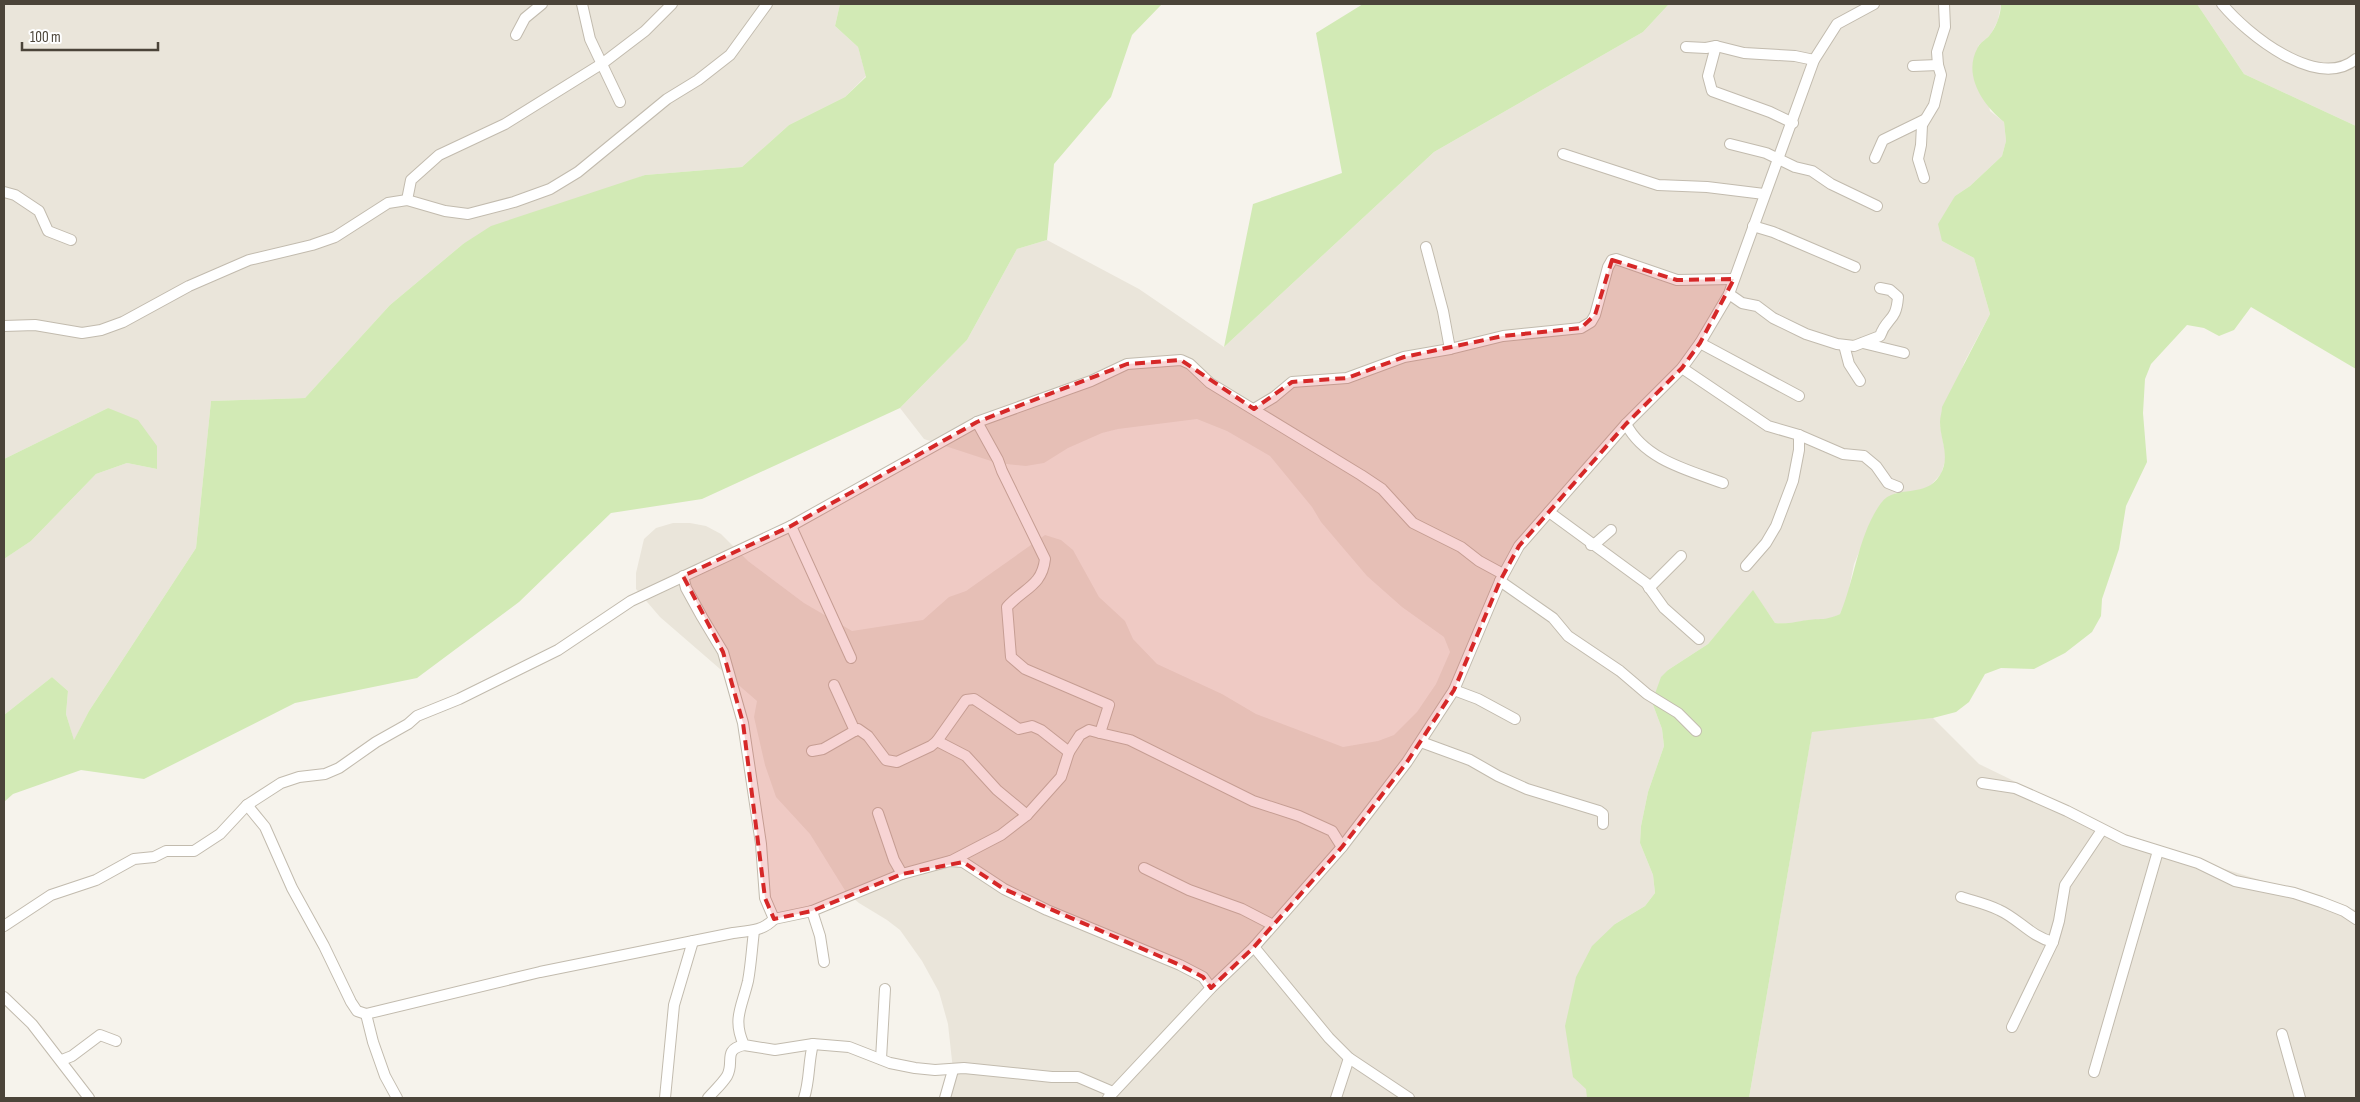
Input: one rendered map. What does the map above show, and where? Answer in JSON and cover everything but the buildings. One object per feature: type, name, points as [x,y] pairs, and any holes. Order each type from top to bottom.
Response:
[{"type":"street","points":[[516,35],[525,18],[542,4]]},
{"type":"street","points":[[582,4],[590,39],[620,102]]},
{"type":"street","points":[[407,200],[411,180],[439,155],[506,124],[603,63],[645,31],[672,4]]},
{"type":"street","points":[[4,326],[35,325],[82,333],[101,330],[124,322],[189,286],[249,260],[312,245],[335,237],[388,203],[407,200],[445,211],[468,214],[514,202],[550,189],[578,172],[667,99],[698,80],[730,55],[767,4]]},
{"type":"street","points":[[708,1098],[727,1076],[732,1051],[735,1047],[744,1045],[775,1050],[813,1044],[849,1047],[880,1059],[915,1068],[953,1070],[964,1068],[1052,1078],[1078,1078],[1110,1095],[1211,988],[1254,947],[1342,847],[1421,742],[1454,690],[1501,578],[1519,546],[1626,424],[1682,368],[1700,343],[1729,294],[1764,194],[1793,123],[1814,60],[1837,24],[1874,4]]},
{"type":"street","points":[[1875,158],[1883,140],[1924,120],[1931,113],[1942,75],[1938,65],[1937,52],[1945,27],[1944,4]]},
{"type":"street","points":[[2222,4],[2255,38],[2292,59],[2329,70],[2348,66],[2356,59]]},
{"type":"street","points":[[1686,47],[1706,48],[1716,46],[1744,52],[1795,56],[1814,60]]},
{"type":"street","points":[[1716,46],[1708,76],[1712,91],[1770,112],[1793,123]]},
{"type":"street","points":[[1913,66],[1938,65]]},
{"type":"street","points":[[1924,120],[1918,159],[1924,178]]},
{"type":"street","points":[[1730,144],[1778,158],[1795,167],[1812,171],[1839,188],[1877,206]]},
{"type":"street","points":[[1563,154],[1658,185],[1707,187],[1764,194]]},
{"type":"street","points":[[4,192],[15,195],[39,211],[48,231],[72,240]]},
{"type":"street","points":[[1753,226],[1773,232],[1855,267]]},
{"type":"street","points":[[1426,247],[1443,311],[1450,349]]},
{"type":"street","points":[[1254,409],[1274,397],[1292,382],[1347,378],[1404,357],[1450,349],[1503,336],[1581,328],[1591,322],[1595,315],[1608,267],[1610,262],[1616,259],[1677,280],[1734,279]]},
{"type":"street","points":[[1729,294],[1742,303],[1756,306],[1773,318],[1806,334],[1854,346],[1880,336],[1883,326],[1892,320],[1897,312],[1898,297],[1890,290],[1880,288]]},
{"type":"street","points":[[1700,343],[1799,396]]},
{"type":"street","points":[[1863,343],[1904,353]]},
{"type":"street","points":[[1844,344],[1849,364],[1860,381]]},
{"type":"street","points":[[4,926],[51,895],[96,880],[134,859],[154,857],[166,851],[194,851],[220,834],[247,805],[281,783],[299,777],[325,774],[340,768],[376,742],[408,724],[417,716],[459,699],[558,650],[630,601],[791,526],[977,422],[1033,400],[1091,381],[1127,364],[1181,360],[1190,364],[1210,383],[1375,484],[1413,522],[1461,547],[1553,618],[1568,636],[1620,671],[1647,694],[1678,713],[1696,732]]},
{"type":"street","points":[[1682,368],[1768,426],[1798,435],[1843,454],[1864,456],[1876,466],[1888,483],[1898,486]]},
{"type":"street","points":[[977,422],[998,460],[1045,559],[1044,573],[1038,581],[1016,597],[1007,608],[1011,657],[1025,669],[1109,705],[1100,733]]},
{"type":"street","points":[[1626,424],[1636,438],[1656,456],[1723,483]]},
{"type":"street","points":[[1746,566],[1766,543],[1776,526],[1793,481],[1799,450],[1798,435]]},
{"type":"street","points":[[1549,512],[1646,583],[1664,608],[1699,639]]},
{"type":"street","points":[[791,526],[851,658]]},
{"type":"street","points":[[1591,544],[1596,543],[1612,530]]},
{"type":"street","points":[[1649,588],[1682,556]]},
{"type":"street","points":[[683,576],[686,588],[723,652],[743,723],[761,844],[765,898],[774,918]]},
{"type":"street","points":[[834,685],[854,731]]},
{"type":"street","points":[[1454,690],[1478,699],[1515,720]]},
{"type":"street","points":[[812,751],[823,749],[858,729],[868,736],[886,760],[897,762],[906,759],[937,741],[966,700],[974,699],[1019,729],[1032,726],[1041,730],[1069,752]]},
{"type":"street","points":[[247,805],[265,827],[292,888],[324,946],[351,1002],[357,1010],[366,1014],[540,972],[693,941],[754,931],[768,926],[774,918],[812,911],[902,874],[950,861],[1002,834],[1027,815],[1061,778],[1069,752],[1080,735],[1088,730],[1130,740],[1253,801],[1299,816],[1332,832],[1342,847]]},
{"type":"street","points":[[937,741],[966,756],[998,790],[1027,815]]},
{"type":"street","points":[[1421,742],[1470,760],[1526,789],[1599,811],[1603,814],[1603,824]]},
{"type":"street","points":[[1982,783],[1998,784],[2031,794],[2102,830],[2158,851],[2198,863],[2235,881],[2321,902],[2344,911],[2356,919]]},
{"type":"street","points":[[878,813],[894,860],[902,874]]},
{"type":"street","points":[[2012,1027],[2053,942],[2060,921],[2065,885],[2102,830]]},
{"type":"street","points":[[2094,1072],[2158,851]]},
{"type":"street","points":[[950,861],[963,862],[1004,889],[1047,910],[1180,965],[1203,977],[1211,988]]},
{"type":"street","points":[[1144,868],[1189,890],[1242,909],[1273,925]]},
{"type":"street","points":[[1961,896],[1998,909],[2028,932],[2053,942]]},
{"type":"street","points":[[812,911],[820,936],[824,962]]},
{"type":"street","points":[[744,1045],[738,1026],[748,981],[754,931]]},
{"type":"street","points":[[665,1098],[674,1005],[693,941]]},
{"type":"street","points":[[1254,947],[1329,1038],[1349,1058],[1409,1098]]},
{"type":"street","points":[[880,1059],[885,989]]},
{"type":"street","points":[[4,997],[32,1024],[47,1046],[62,1060],[89,1098]]},
{"type":"street","points":[[366,1014],[385,1076],[394,1097]]},
{"type":"street","points":[[2282,1034],[2300,1098]]},
{"type":"street","points":[[62,1060],[72,1056],[100,1035],[116,1041]]},
{"type":"street","points":[[804,1098],[810,1080],[809,1059],[813,1044]]},
{"type":"street","points":[[1336,1098],[1349,1058]]},
{"type":"street","points":[[945,1098],[953,1070]]},
{"type":"highlighted area","points":[[1612,260],[1677,280],[1734,279],[1700,343],[1682,368],[1626,424],[1519,546],[1500,581],[1454,690],[1407,762],[1342,847],[1254,947],[1211,988],[1203,977],[1180,965],[1004,889],[963,862],[902,874],[812,911],[774,919],[765,898],[743,723],[723,652],[683,576],[791,526],[977,422],[1127,364],[1181,360],[1254,409],[1292,382],[1347,378],[1404,357],[1503,336],[1581,328],[1595,315]]},
{"type":"shaded area","points":[[4,4],[840,4],[835,26],[858,47],[866,76],[845,97],[789,125],[742,167],[645,175],[463,244],[390,305],[305,398],[211,401],[196,548],[89,711],[74,741],[66,714],[68,691],[52,677],[4,715],[4,559],[31,541],[96,474],[127,463],[157,469],[108,408],[4,459]]},
{"type":"shaded area","points":[[1669,4],[2001,4],[1998,20],[1991,34],[1978,46],[1990,111],[2004,122],[2006,141],[2002,156],[1970,186],[1955,196],[1942,241],[1974,258],[1990,314],[1965,361],[1940,424],[1946,458],[1941,474],[1929,487],[1913,492],[1896,493],[1882,502],[1854,564],[1847,599],[1840,614],[1826,621],[1808,620],[1792,624],[1775,623],[1753,591],[1708,644],[1668,670],[1652,702],[1662,729],[1664,746],[1648,792],[1641,826],[1640,843],[1653,875],[1655,893],[1645,906],[1615,924],[1587,1098],[943,1098],[953,1070],[948,1024],[939,992],[922,961],[900,930],[859,903],[846,892],[810,834],[776,797],[765,765],[754,717],[757,701],[660,617],[636,589],[636,573],[644,539],[656,528],[673,523],[690,523],[706,526],[721,534],[748,561],[804,603],[852,631],[923,620],[949,597],[966,591],[1045,535],[1061,540],[1073,550],[1099,597],[1125,621],[1133,639],[1157,664],[1222,694],[1256,714],[1343,747],[1378,741],[1394,735],[1417,712],[1436,684],[1450,652],[1444,637],[1402,607],[1367,576],[1321,522],[1312,507],[1270,456],[1227,431],[1197,419],[1118,429],[1102,433],[1068,448],[1044,463],[1026,466],[997,463],[924,439],[900,408],[967,340],[1017,249],[1047,240],[1139,289],[1224,347],[1434,152],[1643,32]]},
{"type":"shaded area","points":[[2197,4],[2356,4],[2356,126],[2244,74]]},
{"type":"shaded area","points":[[1933,718],[1979,764],[2141,843],[2356,910],[2356,1098],[1749,1098],[1812,731]]},
{"type":"green space","points":[[840,4],[1162,4],[1132,35],[1111,97],[1054,164],[1047,240],[1017,249],[967,340],[900,408],[702,499],[611,513],[519,602],[417,678],[295,703],[144,779],[81,770],[13,794],[4,802],[4,715],[52,677],[68,691],[66,714],[74,740],[89,711],[196,548],[211,401],[305,398],[390,305],[463,244],[491,226],[645,175],[742,167],[789,125],[845,97],[866,77],[858,47],[835,26]]},
{"type":"green space","points":[[1363,4],[1669,4],[1643,32],[1434,152],[1224,347],[1253,204],[1342,173],[1316,33]]},
{"type":"green space","points":[[2001,4],[2197,4],[2244,74],[2356,126],[2356,369],[2251,307],[2234,330],[2219,336],[2204,328],[2187,325],[2151,364],[2145,379],[2143,413],[2147,462],[2126,506],[2119,549],[2102,599],[2101,616],[2092,632],[2065,653],[2034,669],[2001,668],[1985,674],[1969,702],[1956,712],[1933,718],[1812,732],[1749,1098],[1587,1098],[1586,1089],[1573,1077],[1565,1026],[1576,977],[1592,946],[1615,924],[1645,906],[1655,893],[1653,875],[1640,843],[1641,826],[1648,792],[1664,746],[1662,729],[1652,702],[1661,677],[1668,670],[1708,644],[1753,590],[1775,623],[1827,618],[1840,614],[1867,529],[1881,503],[1887,497],[1894,494],[1927,487],[1934,483],[1943,468],[1945,455],[1940,429],[1942,407],[1990,314],[1974,258],[1942,241],[1938,224],[1955,196],[1970,186],[2002,156],[2006,141],[2004,122],[1982,98],[1977,89],[1972,68],[1978,47],[1992,33],[1996,25]]},
{"type":"green space","points":[[108,408],[138,420],[157,446],[157,469],[127,463],[96,474],[31,541],[4,559],[4,459]]}]
